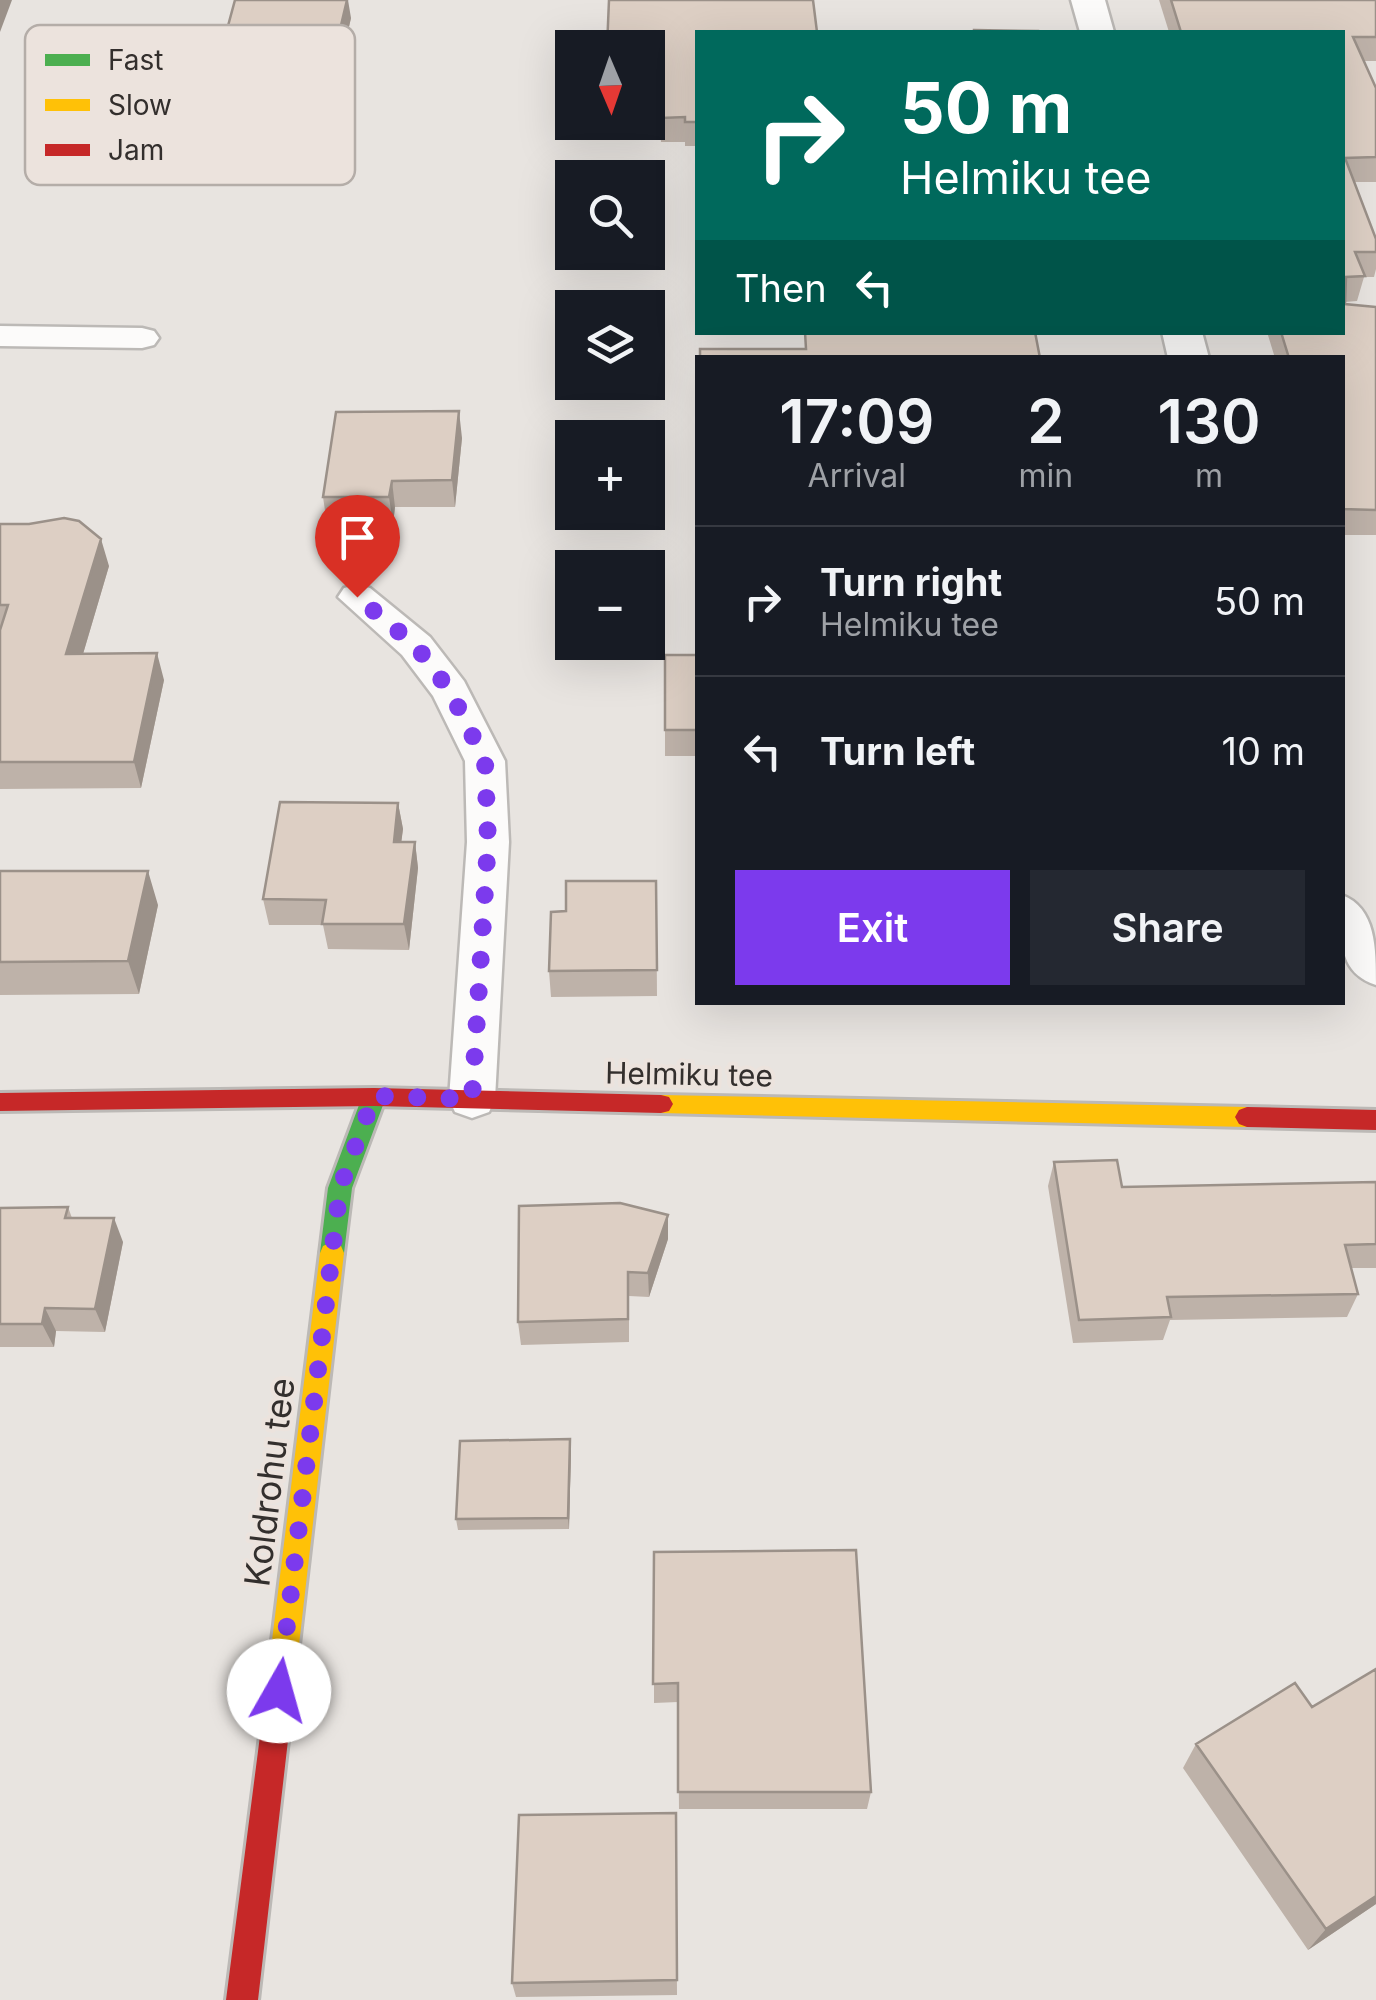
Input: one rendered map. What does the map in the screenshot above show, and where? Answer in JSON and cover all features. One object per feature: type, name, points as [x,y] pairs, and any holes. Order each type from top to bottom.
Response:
[{"type":"street","points":[[1088,0],[1096,30]]},
{"type":"street","points":[[1345,919],[1376,964]]},
{"type":"street","name":"Helmiku tee","points":[[0,1102],[374,1096],[1376,1120]]},
{"type":"street","name":"Koldrohu tee","points":[[242,2000],[340,1188],[374,1096]]},
{"type":"lane","points":[[0,336],[142,338]]},
{"type":"lane","points":[[357,597],[416,646],[450,691],[485,761],[488,842],[472,1099]]},
{"type":"building","points":[[235,0],[347,0],[341,25],[228,25]]},
{"type":"building","points":[[609,0],[813,0],[817,30],[695,30],[695,122],[685,122],[685,117],[665,118],[665,30],[608,30]]},
{"type":"building","points":[[1171,0],[1376,0],[1376,37],[1353,37],[1376,88],[1376,157],[1345,158],[1345,30],[1180,30]]},
{"type":"building","points":[[1345,158],[1376,239],[1376,252],[1355,252],[1365,276],[1346,277],[1345,304]]},
{"type":"building","points":[[1345,304],[1376,307],[1376,510],[1345,509],[1345,355],[1288,355],[1282,335],[1345,335]]},
{"type":"building","points":[[805,335],[1036,335],[1039,355],[700,355],[700,349],[806,349]]},
{"type":"building","points":[[459,411],[452,480],[392,481],[389,497],[323,497],[336,412]]},
{"type":"building","points":[[64,518],[79,521],[101,539],[66,654],[157,653],[134,762],[0,762],[0,630],[8,605],[0,605],[0,524]]},
{"type":"building","points":[[665,655],[695,655],[695,730],[665,730]]},
{"type":"building","points":[[280,802],[398,803],[394,842],[415,842],[404,924],[322,924],[326,900],[263,899]]},
{"type":"building","points":[[0,871],[148,871],[128,961],[0,962]]},
{"type":"building","points":[[566,881],[656,881],[657,970],[549,971],[551,912],[566,911]]},
{"type":"building","points":[[1117,1160],[1122,1187],[1376,1182],[1376,1244],[1345,1245],[1358,1294],[1167,1297],[1171,1317],[1079,1320],[1054,1162]]},
{"type":"building","points":[[620,1203],[668,1215],[648,1273],[628,1272],[628,1319],[518,1322],[519,1206]]},
{"type":"building","points":[[68,1207],[65,1218],[114,1218],[95,1309],[45,1308],[42,1324],[0,1324],[0,1208]]},
{"type":"building","points":[[570,1439],[568,1518],[456,1519],[460,1441]]},
{"type":"building","points":[[856,1550],[871,1792],[678,1792],[678,1683],[653,1684],[654,1552]]},
{"type":"building","points":[[1376,1669],[1376,1896],[1326,1929],[1196,1744],[1295,1683],[1312,1707]]},
{"type":"building","points":[[676,1813],[677,1980],[512,1983],[519,1815]]},
{"type":"traffic: fast","points":[[332,1253],[340,1188],[374,1097]]},
{"type":"traffic: slow","points":[[661,1104],[1247,1117]]},
{"type":"traffic: slow","points":[[279,1697],[332,1253]]},
{"type":"traffic: jam","points":[[0,1102],[374,1097],[661,1104]]},
{"type":"traffic: jam","points":[[1247,1117],[1376,1120]]},
{"type":"traffic: jam","points":[[242,2000],[279,1697]]},
{"type":"route","points":[[279,1691],[340,1188],[374,1096],[472,1099],[488,842],[485,761],[450,691],[416,646],[357,597]]}]
